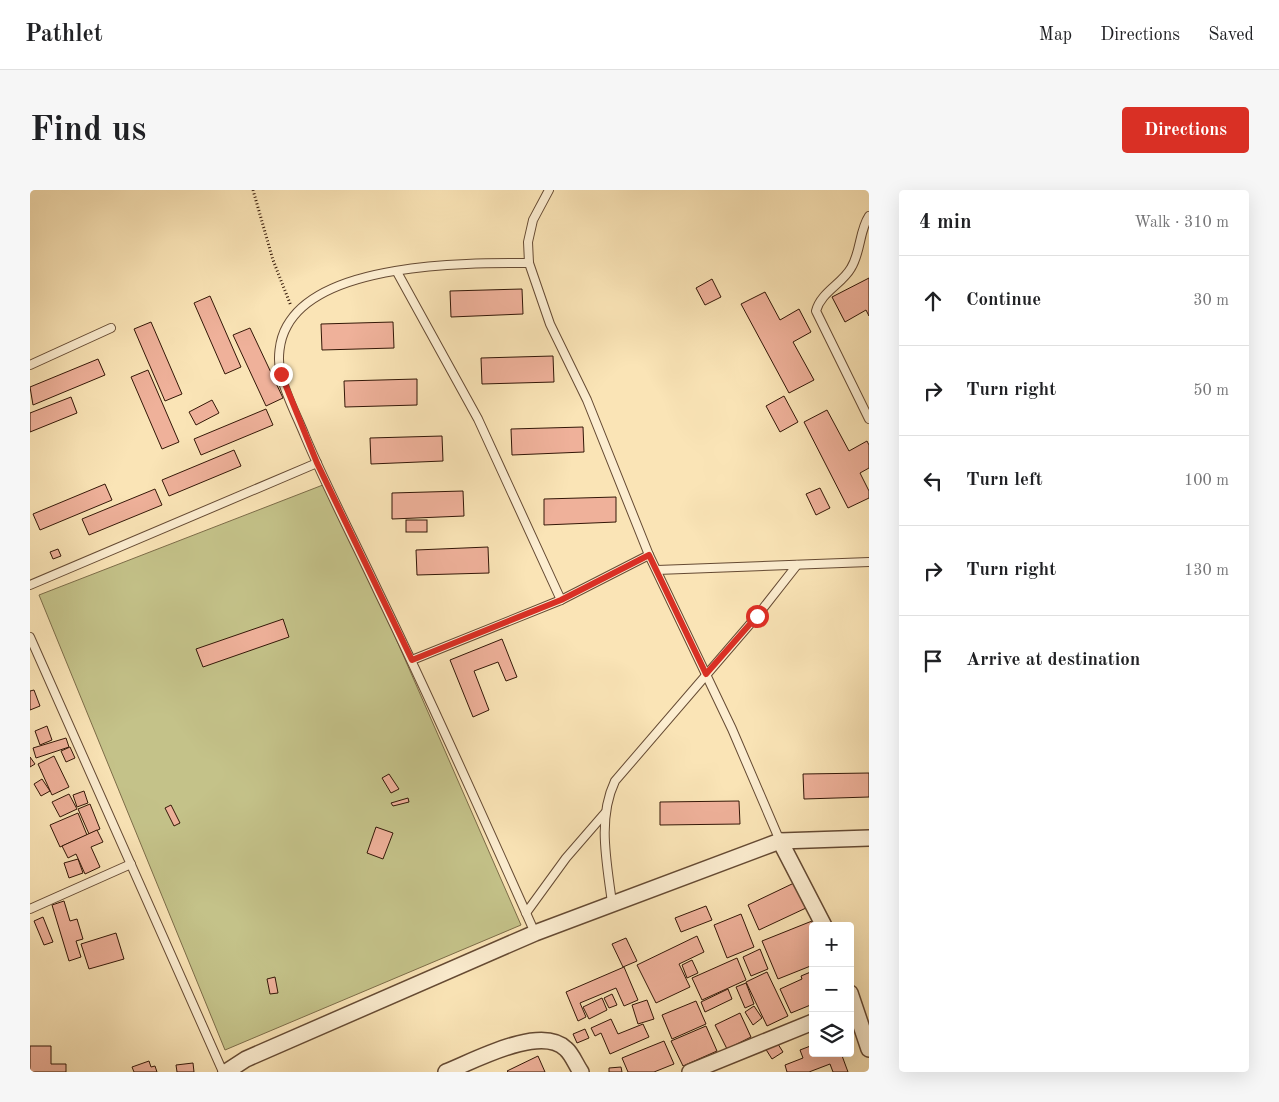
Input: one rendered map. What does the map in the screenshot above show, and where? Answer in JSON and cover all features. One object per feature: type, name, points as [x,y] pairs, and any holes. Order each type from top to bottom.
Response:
[{"type":"street","points":[[225,1072],[246,1059],[535,933],[780,840],[869,838]]},
{"type":"street","points":[[780,840],[822,922]]},
{"type":"street","points":[[854,1008],[869,1049]]},
{"type":"street","points":[[690,1072],[809,1024]]},
{"type":"street","points":[[446,1072],[528,1041],[549,1040],[566,1048],[581,1072]]},
{"type":"lane","points":[[549,190],[529,231],[530,263],[550,324],[587,400],[649,555],[706,674],[780,840]]},
{"type":"lane","points":[[869,216],[864,226],[856,259],[850,270],[822,298],[816,311],[869,420]]},
{"type":"lane","points":[[530,263],[457,263],[340,283],[313,299],[294,315],[286,326],[280,343],[281,374],[317,463],[412,660],[535,933]]},
{"type":"lane","points":[[397,272],[478,419],[561,600]]},
{"type":"lane","points":[[30,365],[111,328]]},
{"type":"lane","points":[[30,585],[317,463]]},
{"type":"lane","points":[[412,660],[561,600],[649,555]]},
{"type":"lane","points":[[657,570],[869,562]]},
{"type":"lane","points":[[612,903],[606,849],[605,812],[610,791],[622,769],[757,616],[797,565]]},
{"type":"lane","points":[[30,636],[225,1072]]},
{"type":"lane","points":[[526,913],[566,858],[605,812]]},
{"type":"lane","points":[[30,909],[131,864]]},
{"type":"path","points":[[253,190],[273,260],[294,315]]},
{"type":"shaded area","points":[[328,483],[521,925],[225,1050],[39,595]]},
{"type":"building","points":[[869,278],[869,316],[866,310],[845,322],[832,297]]},
{"type":"building","points":[[712,279],[721,297],[705,305],[696,288]]},
{"type":"building","points":[[522,289],[523,314],[451,317],[450,291]]},
{"type":"building","points":[[765,292],[780,320],[799,309],[811,332],[793,342],[814,380],[789,393],[741,304]]},
{"type":"building","points":[[210,296],[241,367],[225,374],[194,303]]},
{"type":"building","points":[[151,322],[182,394],[165,401],[134,329]]},
{"type":"building","points":[[393,322],[394,348],[322,350],[321,324]]},
{"type":"building","points":[[250,328],[283,398],[266,406],[233,335]]},
{"type":"building","points":[[553,356],[554,382],[482,384],[481,358]]},
{"type":"building","points":[[98,359],[105,375],[33,405],[30,387]]},
{"type":"building","points":[[148,370],[179,442],[162,449],[131,377]]},
{"type":"building","points":[[417,379],[417,405],[345,407],[344,381]]},
{"type":"building","points":[[784,396],[798,422],[780,432],[766,406]]},
{"type":"building","points":[[71,397],[77,413],[30,432],[30,413]]},
{"type":"building","points":[[212,400],[219,413],[196,425],[189,412]]},
{"type":"building","points":[[266,409],[273,425],[201,455],[194,439]]},
{"type":"building","points":[[827,410],[849,451],[867,441],[869,445],[869,468],[860,473],[869,491],[869,498],[848,508],[804,422]]},
{"type":"building","points":[[583,427],[584,452],[512,455],[511,429]]},
{"type":"building","points":[[442,436],[443,461],[371,464],[370,438]]},
{"type":"building","points":[[234,450],[241,466],[169,496],[162,480]]},
{"type":"building","points":[[105,484],[112,500],[40,530],[33,514]]},
{"type":"building","points":[[820,488],[830,508],[816,515],[806,494]]},
{"type":"building","points":[[155,489],[162,505],[89,535],[82,519]]},
{"type":"building","points":[[463,491],[464,516],[392,519],[392,493]]},
{"type":"building","points":[[616,497],[616,522],[544,525],[544,499]]},
{"type":"building","points":[[406,520],[427,520],[427,532],[406,532]]},
{"type":"building","points":[[488,547],[489,573],[417,575],[416,550]]},
{"type":"building","points":[[58,549],[61,556],[53,559],[50,552]]},
{"type":"building","points":[[283,619],[289,637],[203,667],[196,649]]},
{"type":"building","points":[[502,639],[517,677],[506,681],[498,662],[474,671],[489,710],[473,717],[450,660]]},
{"type":"building","points":[[34,690],[40,706],[30,710],[30,691]]},
{"type":"building","points":[[47,726],[52,740],[40,745],[35,731]]},
{"type":"building","points":[[66,738],[69,747],[36,758],[33,748]]},
{"type":"building","points":[[70,747],[75,758],[66,762],[61,751]]},
{"type":"building","points":[[54,756],[69,787],[52,795],[38,764]]},
{"type":"building","points":[[30,757],[35,764],[30,767]]},
{"type":"building","points":[[869,773],[869,797],[804,799],[803,774]]},
{"type":"building","points":[[389,774],[399,789],[391,793],[382,778]]},
{"type":"building","points":[[42,779],[50,791],[41,796],[34,784]]},
{"type":"building","points":[[84,791],[88,803],[77,807],[73,795]]},
{"type":"building","points":[[69,794],[77,809],[60,817],[52,802]]},
{"type":"building","points":[[408,798],[409,802],[393,806],[391,803]]},
{"type":"building","points":[[739,801],[740,824],[660,825],[660,802]]},
{"type":"building","points":[[90,804],[100,829],[89,834],[78,809]]},
{"type":"building","points":[[171,805],[180,823],[174,826],[165,808]]},
{"type":"building","points":[[78,813],[87,835],[60,847],[50,825]]},
{"type":"building","points":[[376,827],[393,833],[383,859],[367,853]]},
{"type":"building","points":[[97,830],[103,842],[91,847],[100,867],[85,874],[76,854],[68,858],[62,846]]},
{"type":"building","points":[[78,859],[83,873],[69,878],[64,863]]},
{"type":"building","points":[[794,883],[806,908],[759,930],[748,905]]},
{"type":"building","points":[[64,901],[70,921],[77,919],[83,939],[76,941],[81,957],[69,961],[52,905]]},
{"type":"building","points":[[706,906],[712,920],[681,932],[675,918]]},
{"type":"building","points":[[741,914],[754,947],[727,958],[714,925]]},
{"type":"building","points":[[43,917],[53,942],[44,945],[34,921]]},
{"type":"building","points":[[809,922],[809,967],[778,979],[762,941]]},
{"type":"building","points":[[116,933],[124,959],[89,969],[81,944]]},
{"type":"building","points":[[697,936],[704,952],[679,964],[690,987],[656,1003],[637,965]]},
{"type":"building","points":[[626,938],[637,961],[623,967],[612,944]]},
{"type":"building","points":[[760,949],[768,969],[751,976],[743,957]]},
{"type":"building","points":[[737,958],[746,980],[702,1000],[692,978]]},
{"type":"building","points":[[692,960],[698,973],[687,978],[682,965]]},
{"type":"building","points":[[624,967],[638,1000],[624,1006],[616,988],[580,1003],[586,1017],[578,1021],[566,992]]},
{"type":"building","points":[[767,972],[788,1016],[767,1026],[746,982]]},
{"type":"building","points":[[809,973],[809,1006],[791,1013],[780,989],[802,979],[801,976]]},
{"type":"building","points":[[275,977],[278,993],[270,994],[267,979]]},
{"type":"building","points":[[746,983],[754,1004],[745,1008],[736,987]]},
{"type":"building","points":[[728,989],[732,999],[705,1012],[701,1002]]},
{"type":"building","points":[[612,994],[617,1005],[609,1008],[604,998]]},
{"type":"building","points":[[602,998],[607,1010],[589,1019],[583,1007]]},
{"type":"building","points":[[647,1000],[654,1019],[638,1024],[632,1005]]},
{"type":"building","points":[[696,1001],[706,1024],[672,1039],[662,1015]]},
{"type":"building","points":[[754,1006],[762,1018],[753,1025],[745,1012]]},
{"type":"building","points":[[740,1013],[751,1037],[727,1049],[715,1025]]},
{"type":"building","points":[[611,1019],[618,1034],[643,1024],[649,1037],[610,1054],[601,1033],[595,1036],[591,1028]]},
{"type":"building","points":[[706,1026],[717,1051],[683,1066],[671,1041]]},
{"type":"building","points":[[585,1029],[589,1038],[577,1043],[573,1034]]},
{"type":"building","points":[[664,1041],[674,1064],[654,1072],[628,1072],[622,1058]]},
{"type":"building","points":[[776,1041],[783,1052],[772,1059],[765,1048]]},
{"type":"building","points":[[30,1046],[51,1046],[51,1064],[66,1064],[66,1072],[30,1072]]},
{"type":"building","points":[[809,1047],[809,1057],[842,1057],[848,1072],[833,1072],[830,1064],[809,1072],[787,1072],[785,1065],[803,1058],[800,1050]]},
{"type":"building","points":[[538,1056],[545,1072],[507,1071]]},
{"type":"building","points":[[149,1061],[151,1067],[155,1066],[157,1072],[134,1072],[132,1067]]},
{"type":"building","points":[[193,1063],[194,1072],[177,1072],[176,1065]]},
{"type":"building","points":[[621,1067],[622,1072],[609,1072],[609,1068]]},
{"type":"route","points":[[281,374],[297,418],[317,463],[412,660],[561,600],[649,555],[706,674],[757,616]]}]
